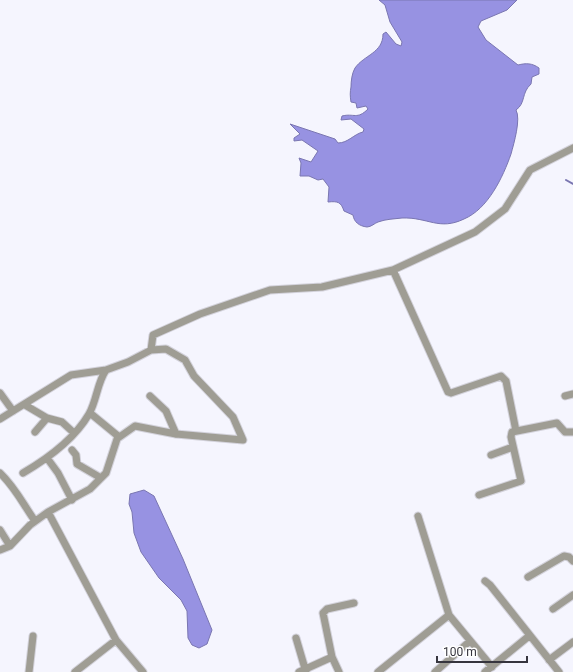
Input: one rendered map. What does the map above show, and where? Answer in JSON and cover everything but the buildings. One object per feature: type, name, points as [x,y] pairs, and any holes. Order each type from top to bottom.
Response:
[{"type":"street","points":[[151,350],[153,334],[200,314],[270,290],[322,287],[393,270],[475,232],[504,209],[530,170],[573,148]]},
{"type":"street","points":[[393,270],[448,392],[451,393],[501,376],[506,381],[516,431]]},
{"type":"street","points":[[0,420],[70,375],[106,370],[128,362],[151,350],[166,349],[184,360],[194,376],[233,417],[243,440],[176,434],[135,426],[118,438],[106,473],[101,478],[90,488],[72,500],[48,512],[35,521],[10,546],[0,550]]},
{"type":"street","points":[[23,473],[47,458],[74,433],[90,413],[106,370]]},
{"type":"street","points":[[0,393],[13,411]]},
{"type":"street","points":[[565,396],[573,394]]},
{"type":"street","points":[[150,396],[166,411],[176,434]]},
{"type":"street","points":[[25,405],[47,418],[62,422],[74,433]]},
{"type":"street","points":[[90,413],[118,436],[118,438]]},
{"type":"street","points":[[35,432],[47,418]]},
{"type":"street","points":[[479,495],[521,481],[511,434],[516,431],[557,423],[565,432],[573,432]]},
{"type":"street","points":[[490,455],[513,447]]},
{"type":"street","points":[[72,450],[77,464],[101,478]]},
{"type":"street","points":[[47,458],[58,473],[72,500]]},
{"type":"street","points":[[0,473],[13,485],[19,498],[35,521]]},
{"type":"street","points":[[48,512],[116,640],[143,672]]},
{"type":"street","points":[[418,516],[443,600],[450,615],[492,667]]},
{"type":"street","points":[[0,530],[10,546]]},
{"type":"street","points":[[528,577],[564,556],[569,557],[573,561]]},
{"type":"street","points":[[485,581],[490,585],[558,672]]},
{"type":"street","points":[[553,609],[573,595]]},
{"type":"street","points":[[340,672],[332,657],[323,613],[327,609],[354,603]]},
{"type":"street","points":[[378,672],[450,615]]},
{"type":"street","points":[[29,672],[33,636]]},
{"type":"street","points":[[486,672],[529,636]]},
{"type":"street","points":[[296,638],[303,671],[332,657]]},
{"type":"street","points":[[75,672],[116,640]]},
{"type":"street","points":[[435,672],[470,641]]},
{"type":"street","points":[[549,660],[573,642]]},
{"type":"shaded area","points":[[379,0],[517,0],[507,10],[481,21],[478,27],[486,40],[518,65],[534,65],[539,68],[539,74],[532,77],[531,84],[526,91],[521,104],[516,110],[518,119],[515,138],[511,154],[499,182],[494,191],[480,208],[464,219],[447,224],[440,224],[419,219],[402,218],[384,220],[368,227],[359,225],[353,215],[344,211],[339,203],[328,202],[329,187],[323,179],[318,180],[309,176],[300,176],[301,163],[299,158],[311,162],[318,151],[302,140],[294,141],[294,138],[300,134],[290,124],[335,139],[338,143],[345,142],[363,132],[364,129],[351,119],[341,120],[342,116],[358,115],[368,109],[366,106],[357,108],[356,103],[351,102],[351,82],[354,70],[359,64],[377,50],[380,46],[383,34],[386,32],[396,44],[401,46],[402,42],[390,22],[385,5]]},
{"type":"shaded area","points":[[144,490],[154,496],[183,559],[212,630],[207,644],[199,648],[192,645],[188,638],[187,611],[181,600],[159,578],[141,552],[134,533],[132,512],[129,504],[130,494]]},
{"type":"waterway","points":[[566,180],[573,184]]}]
